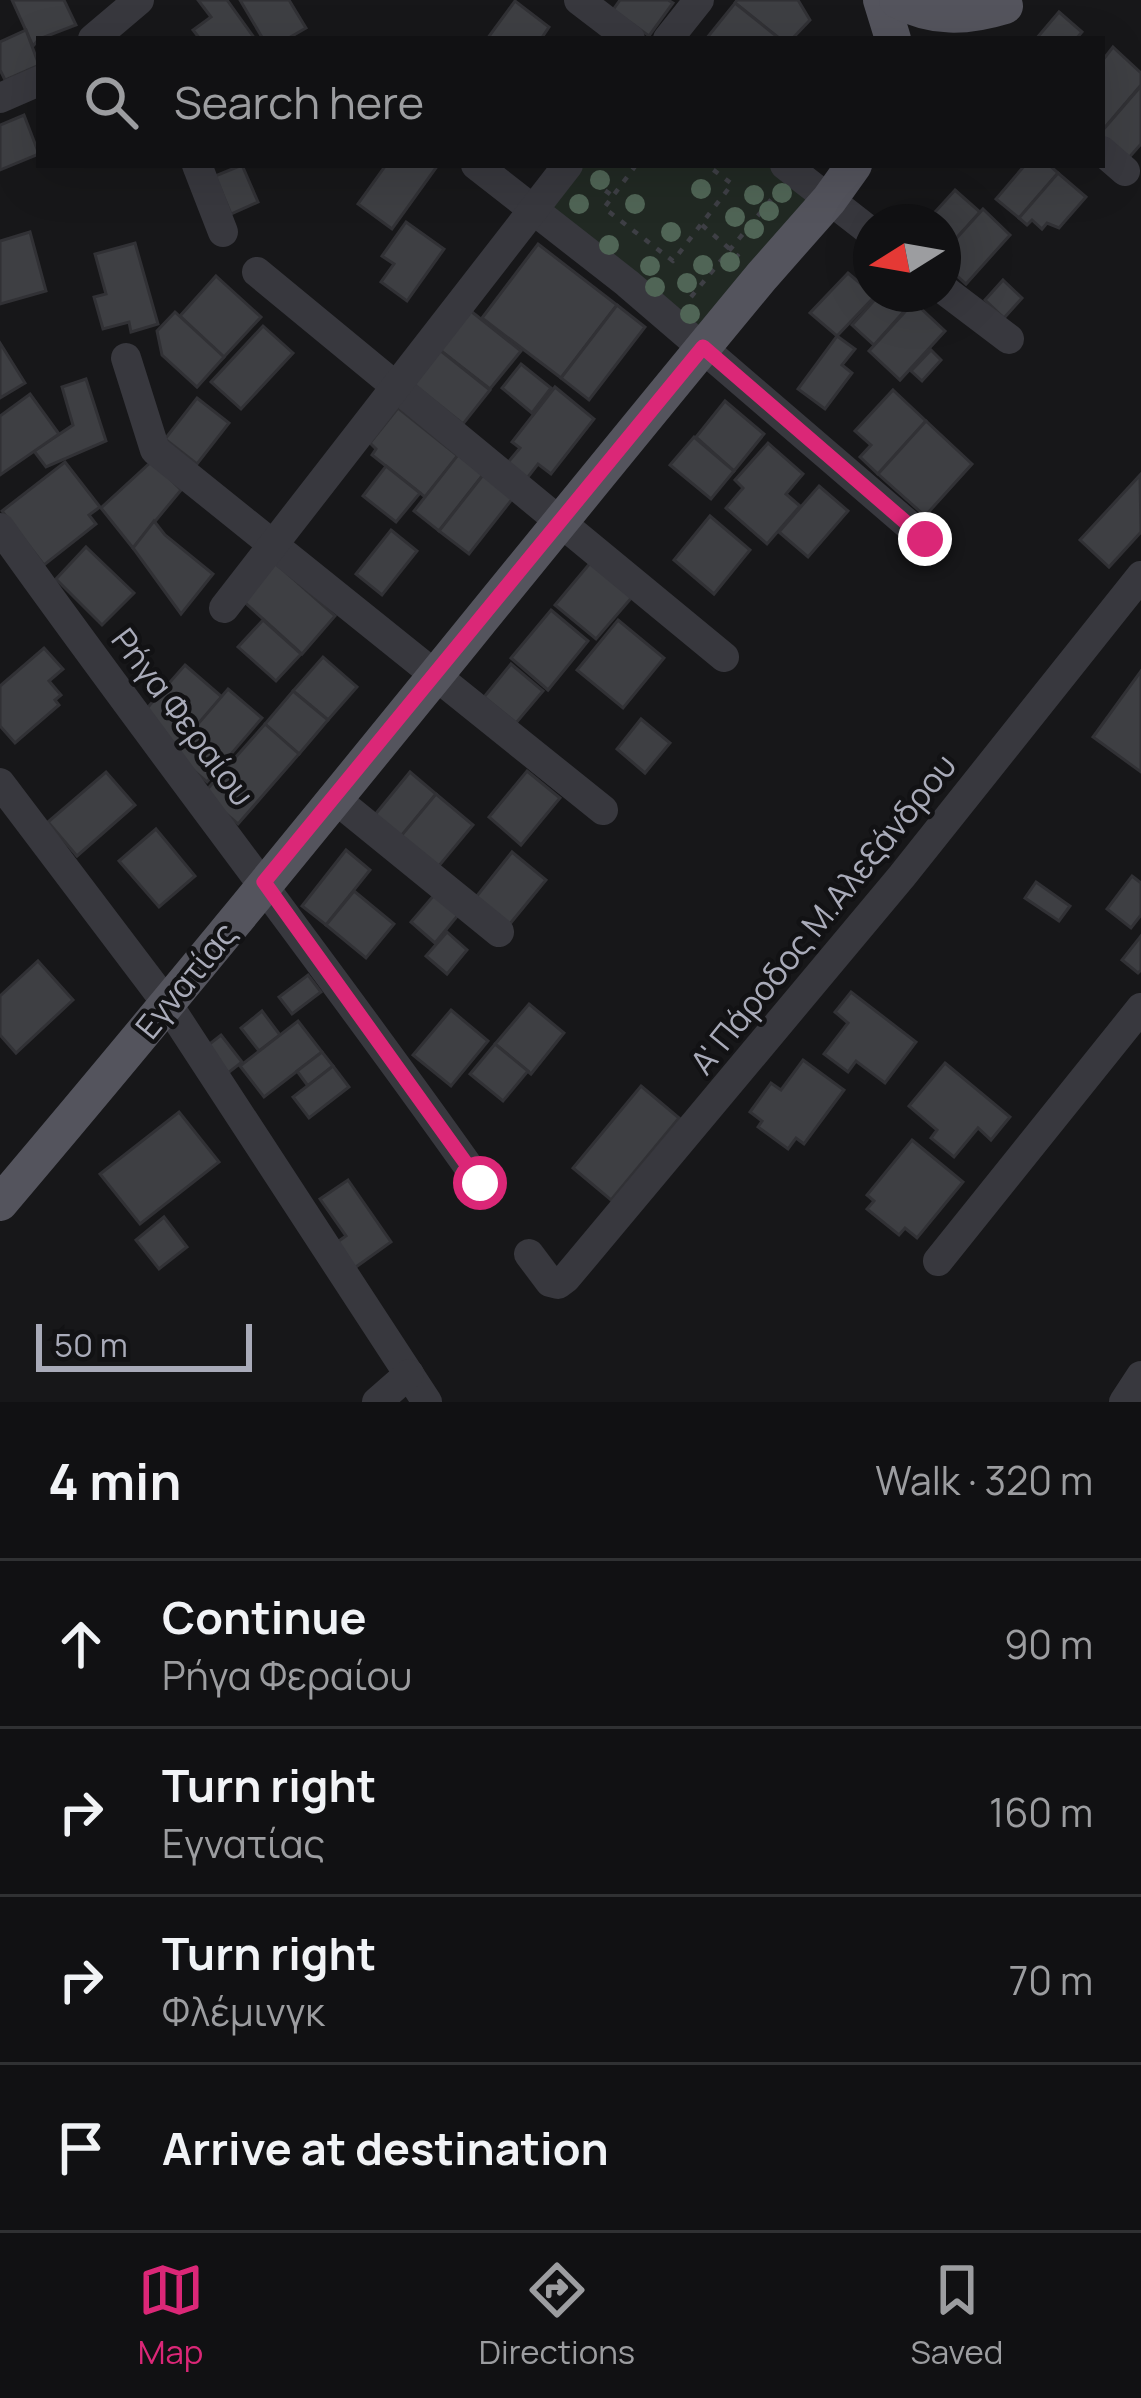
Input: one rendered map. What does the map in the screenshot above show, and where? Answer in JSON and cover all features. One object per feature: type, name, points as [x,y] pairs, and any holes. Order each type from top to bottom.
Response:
[{"type":"main road","points":[[881,0],[892,36]]},
{"type":"main road","points":[[897,0],[952,16],[1007,3]]},
{"type":"main road","points":[[980,36],[1007,3]]},
{"type":"main road","name":"Εγνατίας","points":[[0,1203],[168,1005],[333,797],[852,168]]},
{"type":"main road","name":"Εγνατίας","points":[[829,200],[866,168]]},
{"type":"street","points":[[579,0],[626,36]]},
{"type":"street","points":[[670,36],[699,0]]},
{"type":"street","points":[[97,36],[132,6],[142,36]]},
{"type":"street","points":[[0,98],[36,82]]},
{"type":"street","points":[[198,168],[223,232]]},
{"type":"street","points":[[480,168],[703,347],[925,539]]},
{"type":"street","points":[[224,608],[566,168]]},
{"type":"street","points":[[790,169],[853,218]]},
{"type":"street","points":[[257,272],[724,657]]},
{"type":"street","points":[[961,303],[1009,339]]},
{"type":"street","points":[[126,358],[154,450],[603,810]]},
{"type":"street","name":"Ρήγα Φεραίου","points":[[0,528],[133,716],[264,882],[480,1183]]},
{"type":"street","name":"Α' Πάροδος Μ.Αλεξάνδρου","points":[[529,1254],[550,1282],[558,1284],[566,1278],[888,894],[1141,576]]},
{"type":"street","points":[[0,783],[168,1005],[427,1402]]},
{"type":"street","points":[[333,797],[499,932]]},
{"type":"street","points":[[938,1262],[1141,1008]]},
{"type":"street","points":[[377,1402],[409,1374]]},
{"type":"street","points":[[1124,1402],[1141,1376]]},
{"type":"path","points":[[634,168],[604,208],[673,261],[732,184],[711,168]]},
{"type":"path","points":[[671,321],[790,169]]},
{"type":"path","points":[[701,224],[730,250]]},
{"type":"shaded area","points":[[566,168],[789,168],[829,200],[703,347],[535,208]]},
{"type":"building","points":[[12,0],[64,0],[76,25],[36,36],[33,46]]},
{"type":"building","points":[[198,0],[227,0],[253,36],[198,36],[193,30],[211,17]]},
{"type":"building","points":[[240,0],[289,0],[306,28],[292,36],[261,36]]},
{"type":"building","points":[[620,0],[673,3],[649,36],[613,10]]},
{"type":"building","points":[[798,0],[810,20],[795,36],[776,36],[735,3]]},
{"type":"building","points":[[515,1],[549,27],[543,36],[489,36]]},
{"type":"building","points":[[735,3],[776,36],[708,36]]},
{"type":"building","points":[[1059,12],[1082,32],[1079,36],[1039,36]]},
{"type":"building","points":[[26,30],[36,66],[5,80],[0,70],[0,42]]},
{"type":"building","points":[[1113,47],[1141,73],[1141,85],[1105,127],[1105,57]]},
{"type":"building","points":[[1141,86],[1141,144],[1126,161],[1105,143],[1105,128]]},
{"type":"building","points":[[24,115],[36,155],[0,170],[0,125]]},
{"type":"building","points":[[243,168],[258,202],[231,214],[215,176]]},
{"type":"building","points":[[384,168],[436,168],[392,229],[358,204]]},
{"type":"building","points":[[1022,168],[1052,168],[1058,173],[1019,218],[996,199]]},
{"type":"building","points":[[1058,173],[1086,197],[1059,228],[1047,223],[1042,229],[1032,220],[1027,225],[1019,218]]},
{"type":"building","points":[[955,190],[980,212],[961,233],[961,204],[942,204]]},
{"type":"building","points":[[983,209],[1010,235],[966,284],[961,279],[961,233]]},
{"type":"building","points":[[406,222],[444,249],[407,301],[381,282],[394,264],[382,256]]},
{"type":"building","points":[[30,232],[46,291],[0,304],[0,241]]},
{"type":"building","points":[[135,243],[158,324],[131,332],[129,322],[103,329],[94,297],[106,294],[95,254]]},
{"type":"building","points":[[538,244],[617,305],[561,378],[482,318]]},
{"type":"building","points":[[848,273],[853,277],[853,312],[860,312],[837,336],[810,313]]},
{"type":"building","points":[[216,276],[261,317],[224,357],[180,316]]},
{"type":"building","points":[[1003,280],[1022,298],[1004,318],[985,300]]},
{"type":"building","points":[[617,305],[645,327],[589,400],[561,378]]},
{"type":"building","points":[[467,308],[521,351],[490,389],[436,347]]},
{"type":"building","points":[[175,312],[224,357],[197,387],[162,355],[157,331]]},
{"type":"building","points":[[864,312],[903,312],[874,345],[852,325]]},
{"type":"building","points":[[905,312],[925,312],[945,331],[900,380],[869,351]]},
{"type":"building","points":[[263,326],[293,353],[241,409],[211,382]]},
{"type":"building","points":[[837,336],[855,349],[842,365],[852,373],[825,409],[798,389]]},
{"type":"building","points":[[0,343],[25,383],[0,398]]},
{"type":"building","points":[[436,347],[490,390],[463,424],[409,381]]},
{"type":"building","points":[[931,350],[941,360],[922,381],[911,371]]},
{"type":"building","points":[[521,364],[551,388],[532,413],[502,388]]},
{"type":"building","points":[[86,379],[106,441],[46,467],[34,451],[73,425],[62,387]]},
{"type":"building","points":[[555,387],[594,419],[551,474],[538,464],[524,482],[505,466],[520,448],[512,442]]},
{"type":"building","points":[[893,390],[926,421],[878,474],[860,457],[871,445],[855,431]]},
{"type":"building","points":[[30,394],[59,434],[0,475],[0,416]]},
{"type":"building","points":[[197,398],[229,423],[197,464],[165,439]]},
{"type":"building","points":[[725,401],[764,434],[734,471],[696,437]]},
{"type":"building","points":[[398,408],[458,456],[425,497],[372,455],[376,449],[370,443]]},
{"type":"building","points":[[926,421],[972,464],[925,516],[878,474]]},
{"type":"building","points":[[694,437],[734,471],[711,499],[670,465]]},
{"type":"building","points":[[768,443],[803,474],[786,494],[800,506],[767,544],[726,508],[743,488],[735,480]]},
{"type":"building","points":[[461,451],[486,471],[439,531],[414,511]]},
{"type":"building","points":[[152,461],[181,490],[133,548],[101,508]]},
{"type":"building","points":[[65,462],[100,507],[89,515],[96,524],[44,565],[2,511]]},
{"type":"building","points":[[386,466],[420,493],[396,522],[363,496]]},
{"type":"building","points":[[483,475],[513,498],[469,554],[439,531]]},
{"type":"building","points":[[1140,475],[1141,532],[1109,567],[1080,540]]},
{"type":"building","points":[[819,486],[848,511],[808,557],[779,532]]},
{"type":"building","points":[[710,516],[750,550],[714,594],[674,560]]},
{"type":"building","points":[[154,521],[213,574],[181,614],[133,548]]},
{"type":"building","points":[[391,530],[417,551],[382,595],[356,574]]},
{"type":"building","points":[[86,547],[134,593],[102,625],[56,579]]},
{"type":"building","points":[[274,562],[335,616],[302,654],[241,599]]},
{"type":"building","points":[[591,562],[633,596],[596,639],[555,605]]},
{"type":"building","points":[[551,610],[588,641],[548,690],[511,658]]},
{"type":"building","points":[[263,620],[301,654],[276,681],[238,647]]},
{"type":"building","points":[[618,620],[664,658],[623,708],[577,670]]},
{"type":"building","points":[[44,648],[63,669],[49,681],[61,695],[55,700],[59,705],[15,743],[0,726],[0,686]]},
{"type":"building","points":[[323,657],[357,687],[328,720],[293,691]]},
{"type":"building","points":[[511,664],[543,691],[516,723],[484,697]]},
{"type":"building","points":[[185,665],[222,697],[178,747],[141,715]]},
{"type":"building","points":[[1141,671],[1141,772],[1093,737]]},
{"type":"building","points":[[228,689],[262,718],[207,782],[173,753]]},
{"type":"building","points":[[293,691],[328,720],[299,754],[265,724]]},
{"type":"building","points":[[641,719],[670,743],[645,773],[617,749]]},
{"type":"building","points":[[265,724],[299,754],[238,824],[203,794]]},
{"type":"building","points":[[527,771],[560,798],[521,845],[489,817]]},
{"type":"building","points":[[106,772],[135,805],[77,856],[48,822]]},
{"type":"building","points":[[410,772],[436,794],[399,839],[373,817]]},
{"type":"building","points":[[436,794],[473,825],[438,867],[401,836]]},
{"type":"building","points":[[156,829],[195,876],[159,907],[119,861]]},
{"type":"building","points":[[346,850],[370,870],[326,925],[302,906]]},
{"type":"building","points":[[512,852],[546,880],[509,925],[476,897]]},
{"type":"building","points":[[1132,876],[1141,883],[1141,915],[1131,928],[1107,909]]},
{"type":"building","points":[[1036,882],[1070,906],[1059,921],[1025,898]]},
{"type":"building","points":[[354,891],[394,924],[366,958],[326,925]]},
{"type":"building","points":[[435,894],[459,914],[435,943],[411,922]]},
{"type":"building","points":[[447,932],[467,950],[447,974],[426,956]]},
{"type":"building","points":[[1141,936],[1141,970],[1138,973],[1122,960]]},
{"type":"building","points":[[38,961],[73,1000],[16,1053],[0,1035],[0,996]]},
{"type":"building","points":[[308,975],[321,992],[292,1014],[279,997]]},
{"type":"building","points":[[851,992],[916,1042],[885,1083],[856,1061],[848,1072],[824,1054],[848,1023],[835,1012]]},
{"type":"building","points":[[529,1004],[564,1033],[531,1074],[495,1044]]},
{"type":"building","points":[[451,1010],[488,1041],[451,1086],[413,1055]]},
{"type":"building","points":[[262,1011],[280,1035],[259,1051],[241,1028]]},
{"type":"building","points":[[298,1021],[322,1052],[264,1097],[240,1066]]},
{"type":"building","points":[[221,1035],[242,1062],[228,1073],[207,1046]]},
{"type":"building","points":[[495,1044],[528,1071],[503,1101],[470,1074]]},
{"type":"building","points":[[322,1052],[333,1066],[308,1086],[297,1071]]},
{"type":"building","points":[[803,1060],[844,1090],[804,1144],[796,1138],[788,1149],[758,1127],[762,1121],[750,1112],[771,1083],[781,1090]]},
{"type":"building","points":[[945,1063],[1010,1117],[991,1140],[978,1128],[954,1157],[931,1138],[937,1130],[909,1106]]},
{"type":"building","points":[[333,1066],[349,1087],[309,1118],[293,1097]]},
{"type":"building","points":[[641,1086],[679,1118],[611,1200],[573,1168]]},
{"type":"building","points":[[179,1112],[219,1162],[140,1224],[100,1174]]},
{"type":"building","points":[[912,1140],[963,1182],[917,1238],[905,1228],[899,1235],[867,1209],[874,1201],[867,1195]]},
{"type":"building","points":[[348,1180],[391,1242],[353,1269],[336,1243],[346,1236],[320,1199]]},
{"type":"building","points":[[164,1217],[187,1247],[159,1269],[136,1240]]},
{"type":"route","points":[[480,1183],[264,882],[703,347],[925,539]]}]
